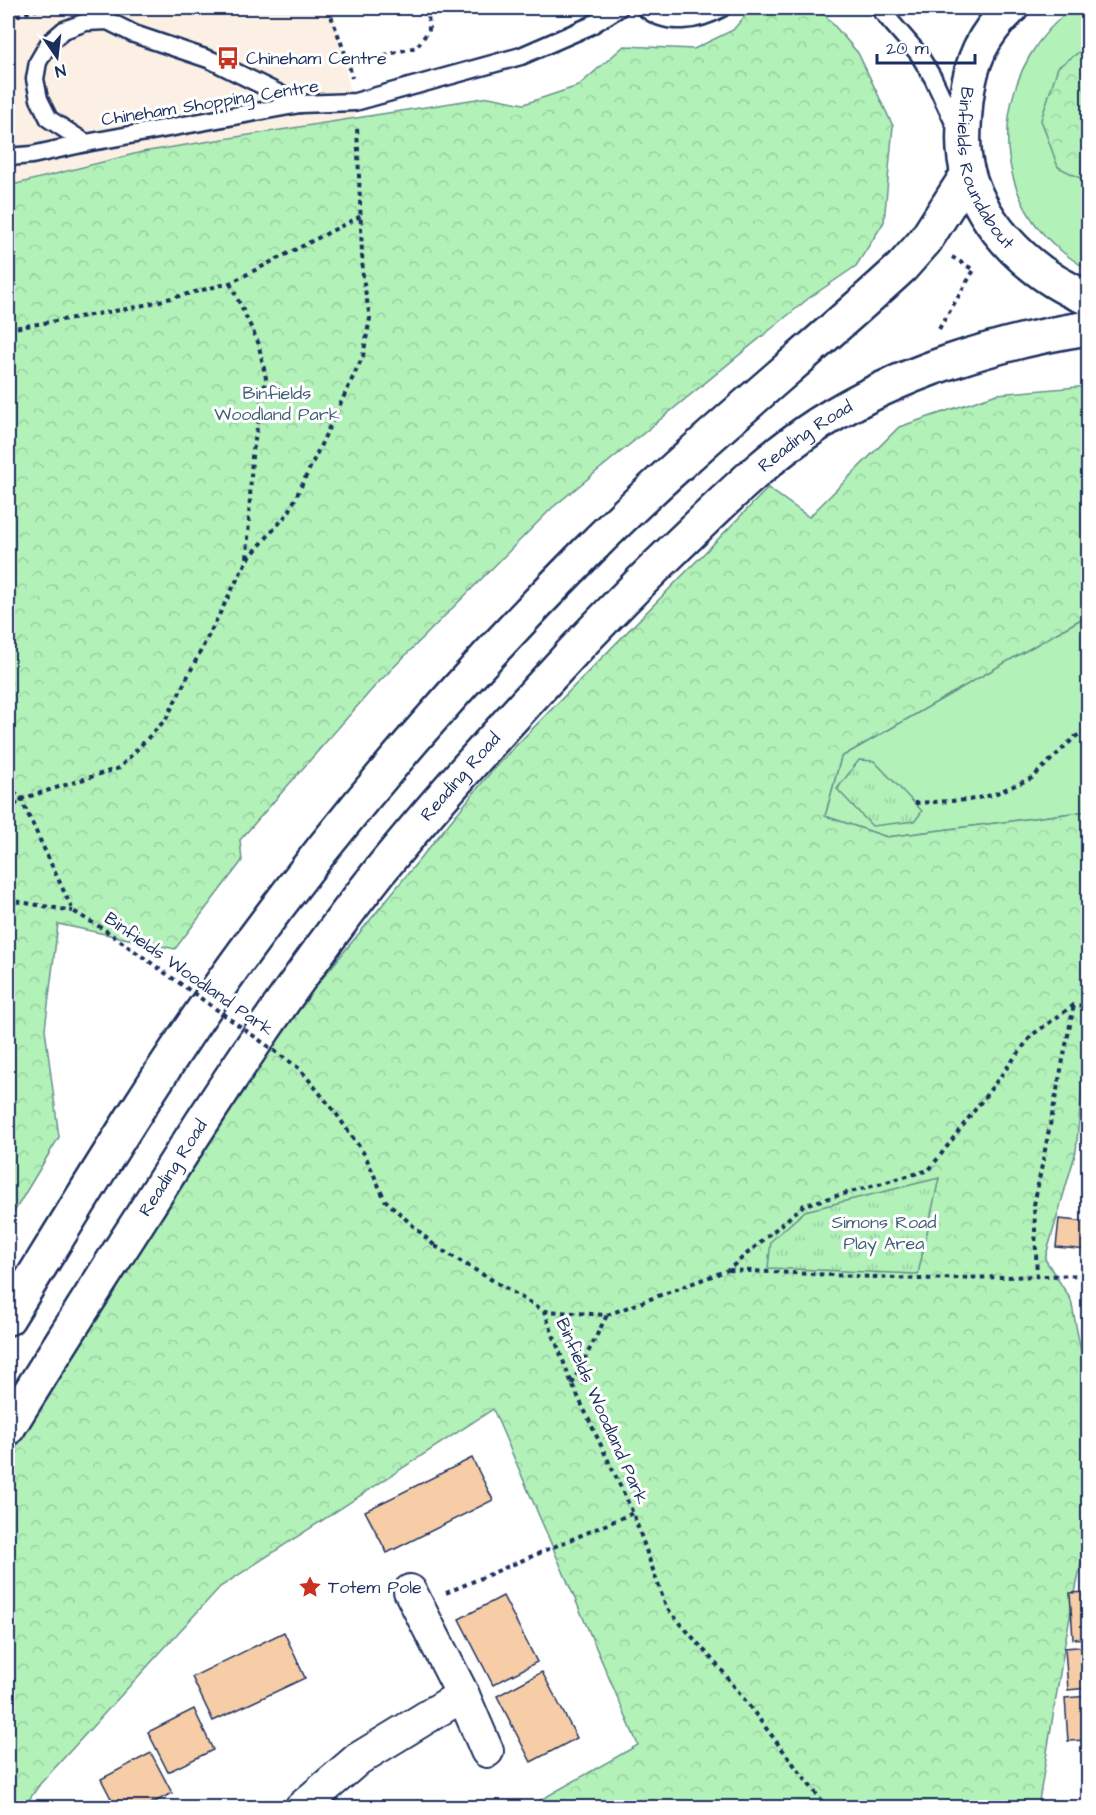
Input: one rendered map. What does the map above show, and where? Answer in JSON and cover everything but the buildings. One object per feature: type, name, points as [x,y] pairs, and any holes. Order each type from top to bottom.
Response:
[{"type":"highway","name":"Binfields Roundabout","points":[[1011,8],[997,21],[973,64],[965,110],[966,159],[977,197],[989,218],[1011,246],[1061,286],[1089,298]]},
{"type":"highway","points":[[8,1318],[154,1085],[232,969],[345,820],[499,645],[587,552],[668,475],[894,275],[925,241],[966,159]]},
{"type":"highway","name":"Reading Road","points":[[8,1428],[234,1071],[284,999],[379,872],[436,802],[590,633],[663,559],[763,466],[821,423],[862,400],[937,365],[1056,333],[1089,328]]},
{"type":"street","points":[[410,1591],[463,1695],[487,1751]]},
{"type":"street","points":[[301,1808],[358,1759],[463,1695]]},
{"type":"lane","name":"Chineham Shopping Centre","points":[[8,158],[300,104],[355,102],[521,56],[590,26],[619,8]]},
{"type":"lane","points":[[645,8],[667,18],[687,20],[707,16],[722,8]]},
{"type":"lane","points":[[879,8],[918,53],[933,78],[966,159]]},
{"type":"lane","points":[[86,142],[49,118],[39,99],[35,79],[38,62],[49,43],[64,30],[86,21],[108,21],[134,34],[211,60],[300,104]]},
{"type":"path","points":[[8,18],[43,8]]},
{"type":"path","points":[[328,8],[349,64],[353,84]]},
{"type":"path","points":[[349,64],[417,48],[429,30],[428,12]]},
{"type":"path","points":[[8,812],[21,799],[119,768],[166,719],[247,560],[289,512],[363,356],[370,318],[363,278],[357,123]]},
{"type":"path","points":[[8,330],[132,308],[230,283],[361,216]]},
{"type":"path","points":[[925,241],[974,270],[931,343],[937,365]]},
{"type":"path","points":[[230,283],[258,342],[266,378],[252,456],[247,560]]},
{"type":"path","points":[[915,803],[969,800],[1002,791],[1032,778],[1075,737],[1089,729]]},
{"type":"path","points":[[8,785],[21,799],[73,911]]},
{"type":"path","points":[[8,900],[73,911]]},
{"type":"path","name":"Binfields Woodland Park","points":[[73,911],[105,930],[300,1069],[335,1112],[365,1155],[385,1200],[435,1246],[544,1311],[572,1384],[633,1513],[666,1607],[724,1673],[827,1808]]},
{"type":"path","points":[[544,1311],[607,1315],[728,1270],[804,1205],[929,1170],[1032,1035],[1074,1005],[1089,1006]]},
{"type":"path","points":[[1037,1277],[1034,1205],[1074,1005]]},
{"type":"path","points":[[728,1270],[917,1279],[1089,1275]]},
{"type":"path","points":[[572,1384],[607,1315]]},
{"type":"path","points":[[429,1627],[445,1624],[440,1596],[633,1513]]},
{"type":"shaded area","points":[[8,8],[333,8],[357,123],[142,152],[8,186]]},
{"type":"green space","name":"Binfields Woodland Park","points":[[752,8],[811,8],[826,16],[858,53],[893,126],[884,222],[856,266],[809,298],[552,508],[375,686],[240,840],[242,861],[175,949],[58,924],[45,1029],[59,1137],[8,1222],[8,186],[142,152],[489,97],[524,104],[578,86],[624,46],[694,49],[733,30]]},
{"type":"green space","points":[[1073,8],[1088,8],[1088,270],[1050,241],[1026,209],[1014,179],[1008,148],[1009,116],[1016,85],[1030,56],[1049,30]]},
{"type":"green space","points":[[1088,46],[1088,182],[1058,167],[1041,120],[1058,67]]},
{"type":"green space","points":[[1088,386],[1088,615],[841,757],[825,816],[887,837],[1088,811],[1088,1026],[1076,1151],[1045,1259],[1071,1300],[1088,1387],[1088,1530],[1066,1637],[1038,1807],[528,1807],[638,1745],[493,1409],[220,1587],[40,1784],[24,1807],[8,1807],[8,1461],[254,1062],[495,767],[768,488],[809,517],[899,427],[997,394]]},
{"type":"green space","points":[[1088,615],[1088,811],[887,837],[825,816],[841,757]]},
{"type":"green space","points":[[859,760],[874,761],[922,811],[915,821],[872,826],[837,789]]},
{"type":"green space","name":"Simons Road Play Area","points":[[939,1178],[918,1274],[768,1268],[771,1241],[805,1211]]},
{"type":"place","name":"Chineham Centre","points":[[228,58]]},
{"type":"place","name":"Totem Pole","points":[[310,1587]]}]
